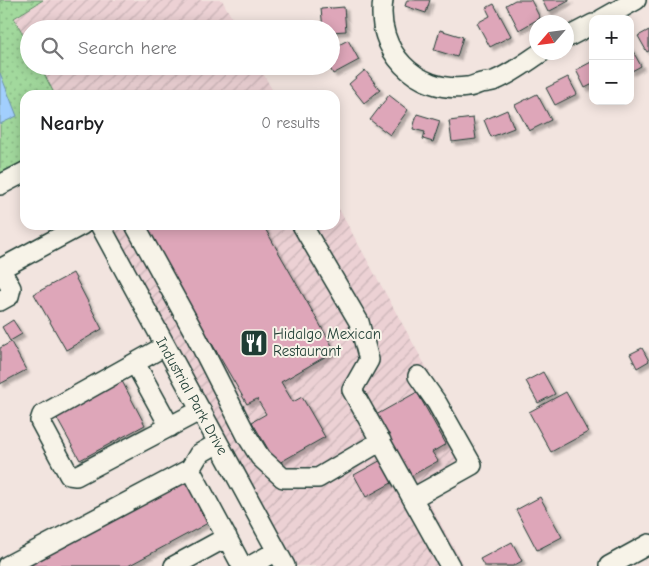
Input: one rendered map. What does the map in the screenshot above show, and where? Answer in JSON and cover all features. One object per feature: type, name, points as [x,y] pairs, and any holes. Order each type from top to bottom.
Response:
[{"type":"street","points":[[383,0],[382,20],[390,47],[399,62],[418,78],[443,88],[468,87],[496,80],[529,60]]},
{"type":"street","points":[[609,15],[636,0]]},
{"type":"street","points":[[574,34],[589,26]]},
{"type":"street","points":[[0,185],[20,175]]},
{"type":"street","points":[[0,301],[10,296],[11,288],[0,269],[73,230]]},
{"type":"street","name":"Industrial Park Drive","points":[[103,230],[281,558]]},
{"type":"street","points":[[138,230],[195,334],[247,436],[260,457],[283,478],[318,478],[381,441]]},
{"type":"street","points":[[305,230],[359,322],[369,360],[352,390],[450,566]]},
{"type":"street","points":[[165,346],[42,415],[40,421],[69,475],[76,476],[200,410]]},
{"type":"street","points":[[135,363],[170,427]]},
{"type":"street","points":[[413,498],[472,465],[438,403],[418,376]]},
{"type":"street","points":[[7,566],[190,469],[199,454],[218,443]]},
{"type":"street","points":[[190,469],[242,566]]},
{"type":"street","points":[[174,566],[227,537]]},
{"type":"street","points":[[609,566],[647,548]]},
{"type":"street","points":[[250,566],[281,558]]},
{"type":"shaded area","points":[[43,0],[222,0],[233,20],[20,20],[20,64],[0,26]]},
{"type":"shaded area","points":[[26,75],[264,75],[272,90],[33,90]]},
{"type":"shaded area","points":[[340,211],[482,468],[427,499],[464,566],[296,566],[110,230],[340,230]]},
{"type":"green space","points":[[0,0],[43,0],[14,18],[20,29],[20,75],[45,75],[52,90],[20,90],[20,163],[0,173]]},
{"type":"water","points":[[0,73],[17,116],[0,124]]},
{"type":"building","points":[[407,0],[430,0],[426,13],[405,6]]},
{"type":"building","points":[[515,0],[531,0],[538,15],[529,15],[529,24],[519,30],[506,5]]},
{"type":"building","points":[[542,0],[569,0],[569,1],[548,12]]},
{"type":"building","points":[[494,4],[511,36],[490,47],[477,23],[490,16],[486,8]]},
{"type":"building","points":[[344,7],[346,31],[340,31],[340,20],[322,20],[321,9]]},
{"type":"building","points":[[440,30],[463,37],[457,57],[434,50]]},
{"type":"building","points":[[649,30],[649,51],[647,52],[638,36]]},
{"type":"building","points":[[348,40],[359,60],[340,70],[340,44]]},
{"type":"building","points":[[634,53],[641,66],[634,70]]},
{"type":"building","points":[[589,63],[589,86],[585,88],[576,70]]},
{"type":"building","points":[[365,70],[380,90],[364,103],[349,84]]},
{"type":"building","points":[[568,77],[577,94],[555,105],[546,88]]},
{"type":"building","points":[[537,94],[551,120],[529,131],[515,105]]},
{"type":"building","points":[[389,95],[408,110],[390,135],[370,120]]},
{"type":"building","points":[[507,110],[514,128],[491,137],[484,120]]},
{"type":"building","points":[[417,114],[440,121],[433,142],[423,139],[425,132],[413,129]]},
{"type":"building","points":[[473,118],[476,139],[452,142],[449,121]]},
{"type":"building","points":[[146,230],[266,230],[335,351],[281,382],[293,402],[302,397],[325,437],[277,464],[252,422],[266,414],[257,399],[247,404]]},
{"type":"building","points":[[73,273],[102,329],[66,350],[34,294]]},
{"type":"building","points":[[13,320],[22,334],[10,341],[2,327]]},
{"type":"building","points":[[11,342],[26,370],[0,384],[0,348]]},
{"type":"building","points":[[642,348],[649,361],[637,368],[630,354]]},
{"type":"building","points":[[543,372],[555,394],[538,403],[526,381]]},
{"type":"building","points":[[122,381],[145,425],[80,460],[56,417]]},
{"type":"building","points":[[417,392],[446,444],[432,452],[438,461],[409,477],[376,415]]},
{"type":"building","points":[[566,392],[588,432],[551,452],[529,412]]},
{"type":"building","points":[[385,458],[397,480],[366,497],[354,475]]},
{"type":"building","points":[[185,480],[208,523],[128,566],[27,566]]},
{"type":"building","points":[[540,497],[562,537],[537,550],[516,510]]},
{"type":"building","points":[[512,542],[522,561],[513,566],[484,566],[480,559]]},
{"type":"place","name":"Hidalgo Mexican Restaurant","points":[[254,343]]}]
